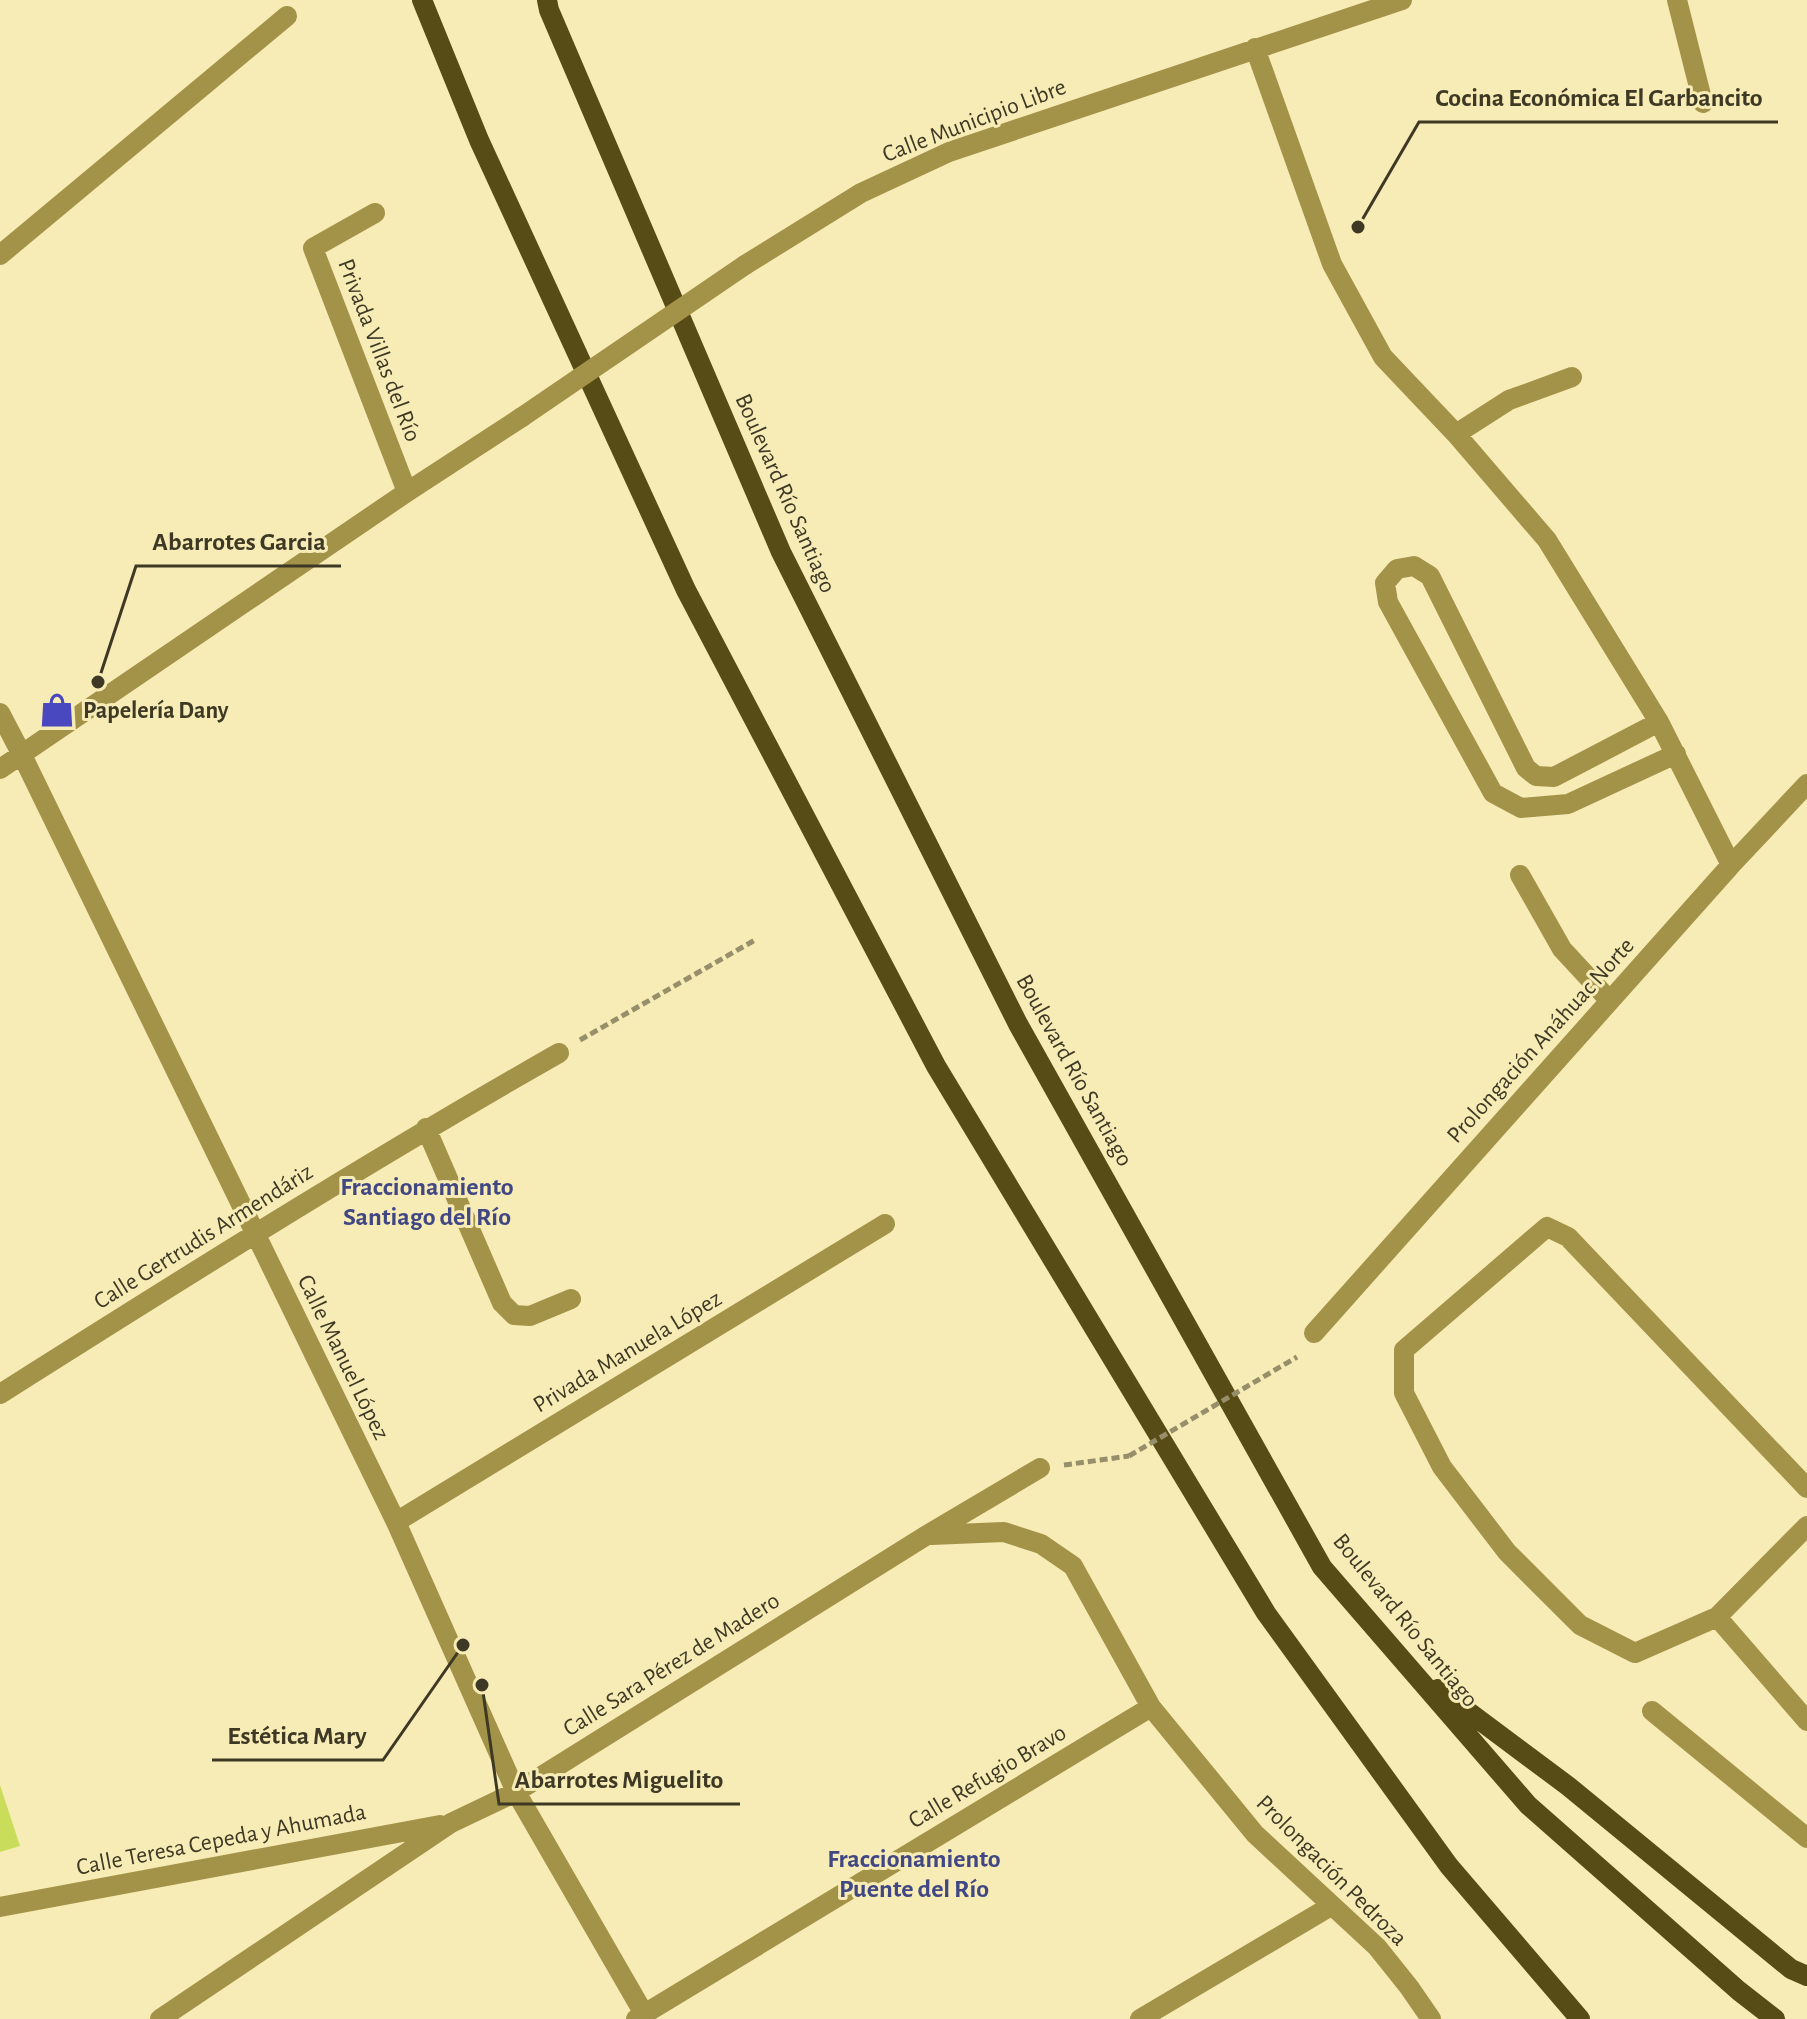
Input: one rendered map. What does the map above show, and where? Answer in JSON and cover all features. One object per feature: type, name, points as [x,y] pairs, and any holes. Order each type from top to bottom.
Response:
[{"type":"main road","points":[[422,0],[479,140],[686,590],[936,1066],[1266,1613],[1449,1866],[1580,2019]]},
{"type":"main road","name":"Boulevard Río Santiago","points":[[547,0],[781,552],[1018,1024],[1322,1567],[1528,1805],[1739,1991],[1775,2019]]},
{"type":"main road","points":[[1407,1665],[1568,1786],[1791,1969],[1807,1976]]},
{"type":"street","name":"Calle Municipio Libre","points":[[0,769],[745,265],[861,193],[949,152],[1402,0]]},
{"type":"street","points":[[1677,0],[1703,103]]},
{"type":"street","points":[[0,255],[287,16]]},
{"type":"street","points":[[1255,48],[1332,264],[1383,357],[1456,434],[1547,540],[1659,722],[1731,865]]},
{"type":"street","name":"Privada Villas del Río","points":[[375,213],[313,248],[407,492]]},
{"type":"street","points":[[1456,434],[1509,400],[1572,377]]},
{"type":"street","points":[[1659,722],[1554,777],[1536,776],[1526,768],[1430,576],[1414,566],[1397,569],[1385,583],[1388,602],[1493,793],[1521,808],[1568,804],[1676,754]]},
{"type":"street","name":"Calle Manuel López","points":[[0,713],[396,1522],[516,1792],[642,2017]]},
{"type":"street","points":[[1521,808],[1536,776]]},
{"type":"street","name":"Prolongación Anáhuac Norte","points":[[1314,1333],[1731,865],[1807,784]]},
{"type":"street","points":[[1520,875],[1562,949],[1610,1001]]},
{"type":"street","name":"Calle Gertrudis Armendáriz","points":[[0,1394],[426,1128],[559,1053]]},
{"type":"street","points":[[426,1128],[502,1303],[514,1315],[530,1316],[571,1299]]},
{"type":"street","name":"Privada Manuela López","points":[[396,1522],[885,1224]]},
{"type":"street","points":[[1807,1488],[1568,1237],[1547,1227],[1404,1350],[1404,1393],[1442,1467],[1507,1552],[1580,1625],[1635,1653],[1717,1617],[1807,1526]]},
{"type":"street","points":[[927,1535],[1040,1468]]},
{"type":"street","name":"Prolongación Pedroza","points":[[927,1535],[1004,1532],[1041,1544],[1073,1566],[1151,1707],[1255,1834],[1377,1947],[1431,2019]]},
{"type":"street","name":"Calle Sara Pérez de Madero","points":[[160,2019],[451,1823],[516,1792],[927,1535]]},
{"type":"street","points":[[1717,1617],[1807,1721]]},
{"type":"street","name":"Calle Refugio Bravo","points":[[642,2017],[1151,1707]]},
{"type":"street","points":[[1652,1711],[1807,1838]]},
{"type":"street","name":"Calle Teresa Cepeda y Ahumada","points":[[0,1907],[451,1823]]},
{"type":"street","points":[[1140,2019],[1331,1906]]},
{"type":"path","points":[[559,1053],[755,940]]},
{"type":"path","points":[[1040,1468],[1129,1456],[1297,1357]]},
{"type":"building","points":[[0,1785],[20,1846],[0,1852]]},
{"type":"place","name":"Cocina Económica El Garbancito","points":[[1358,227]]},
{"type":"place","name":"Abarrotes Garcia","points":[[98,682]]},
{"type":"place","name":"Papelería Dany","points":[[57,710]]},
{"type":"place","name":"Estética Mary","points":[[463,1645]]},
{"type":"place","name":"Abarrotes Miguelito","points":[[482,1685]]},
{"type":"district","name":"Fraccionamiento Santiago del Río","points":[[427,1201]]},
{"type":"district","name":"Fraccionamiento Puente del Río","points":[[914,1873]]}]
